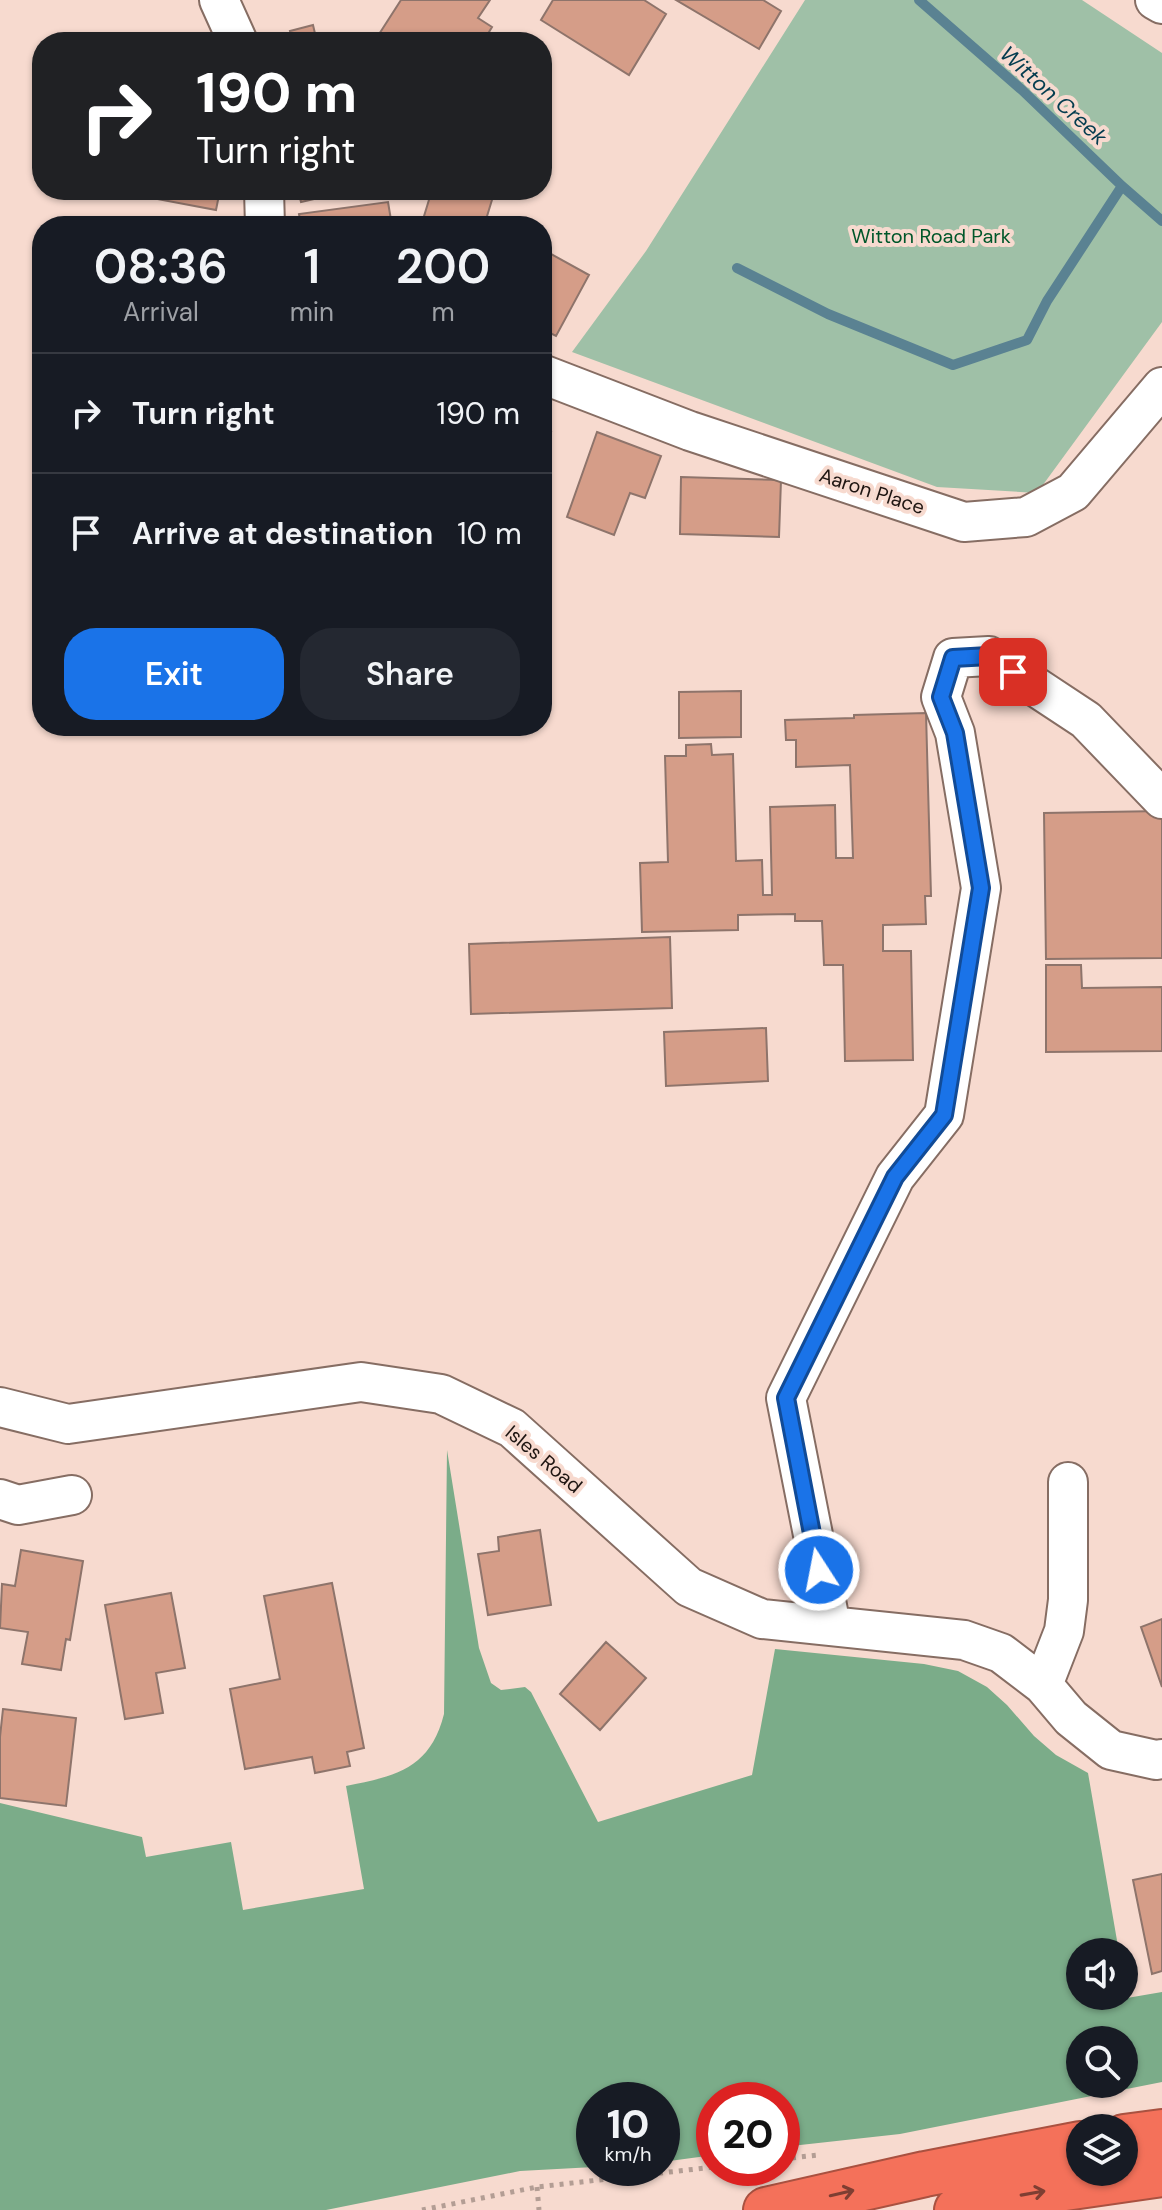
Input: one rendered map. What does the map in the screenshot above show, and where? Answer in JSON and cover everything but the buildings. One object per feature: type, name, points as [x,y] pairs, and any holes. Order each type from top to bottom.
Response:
[{"type":"highway","points":[[1138,2135],[1162,2132]]},
{"type":"highway","points":[[766,2210],[925,2174],[1066,2147]]},
{"type":"highway","points":[[957,2210],[1030,2193],[1162,2174]]},
{"type":"street","points":[[219,0],[233,32]]},
{"type":"street","points":[[1155,0],[1162,4]]},
{"type":"street","name":"Aaron Place","points":[[552,378],[690,431],[964,522],[1026,517],[1073,492],[1162,387]]},
{"type":"street","points":[[831,1626],[786,1398],[895,1177],[944,1115],[981,888],[955,733],[941,697],[953,658],[989,656],[1086,720],[1162,799]]},
{"type":"street","name":"Isles Road","points":[[0,1407],[68,1424],[361,1382],[441,1394],[512,1428],[689,1587],[762,1619],[964,1640],[1001,1653],[1043,1685],[1071,1718],[1111,1750],[1162,1759]]},
{"type":"street","points":[[1043,1685],[1064,1631],[1068,1600],[1068,1482]]},
{"type":"street","points":[[0,1499],[18,1505],[72,1495]]},
{"type":"path","points":[[422,2210],[537,2187],[696,2169]]},
{"type":"path","points":[[537,2187],[539,2210]]},
{"type":"green space","name":"Witton Road Park","points":[[805,0],[1082,0],[1162,53],[1162,322],[1037,493],[937,487],[572,352],[646,251]]},
{"type":"green space","points":[[447,1450],[479,1648],[491,1683],[501,1690],[525,1687],[531,1692],[598,1822],[752,1775],[775,1649],[924,1664],[958,1671],[987,1687],[1056,1755],[1088,1773],[1117,1938],[1066,1938],[1066,2010],[1138,2010],[1138,1996],[1162,1992],[1162,2082],[1138,2087],[1138,2026],[1066,2026],[1066,2098],[1081,2098],[900,2134],[800,2145],[800,2082],[696,2082],[696,2157],[680,2160],[680,2082],[576,2082],[576,2168],[520,2171],[326,2210],[0,2210],[0,1803],[142,1837],[146,1857],[231,1842],[243,1910],[364,1889],[346,1786],[408,1767],[430,1747],[444,1714]]},
{"type":"waterway","name":"Witton Creek","points":[[919,0],[1022,90],[1162,221]]},
{"type":"waterway","points":[[737,268],[828,314],[953,365],[1027,340],[1047,301],[1122,186]]},
{"type":"route","points":[[819,1570],[786,1398],[895,1177],[944,1115],[981,888],[955,733],[941,697],[953,658],[989,656],[1013,672]]}]
